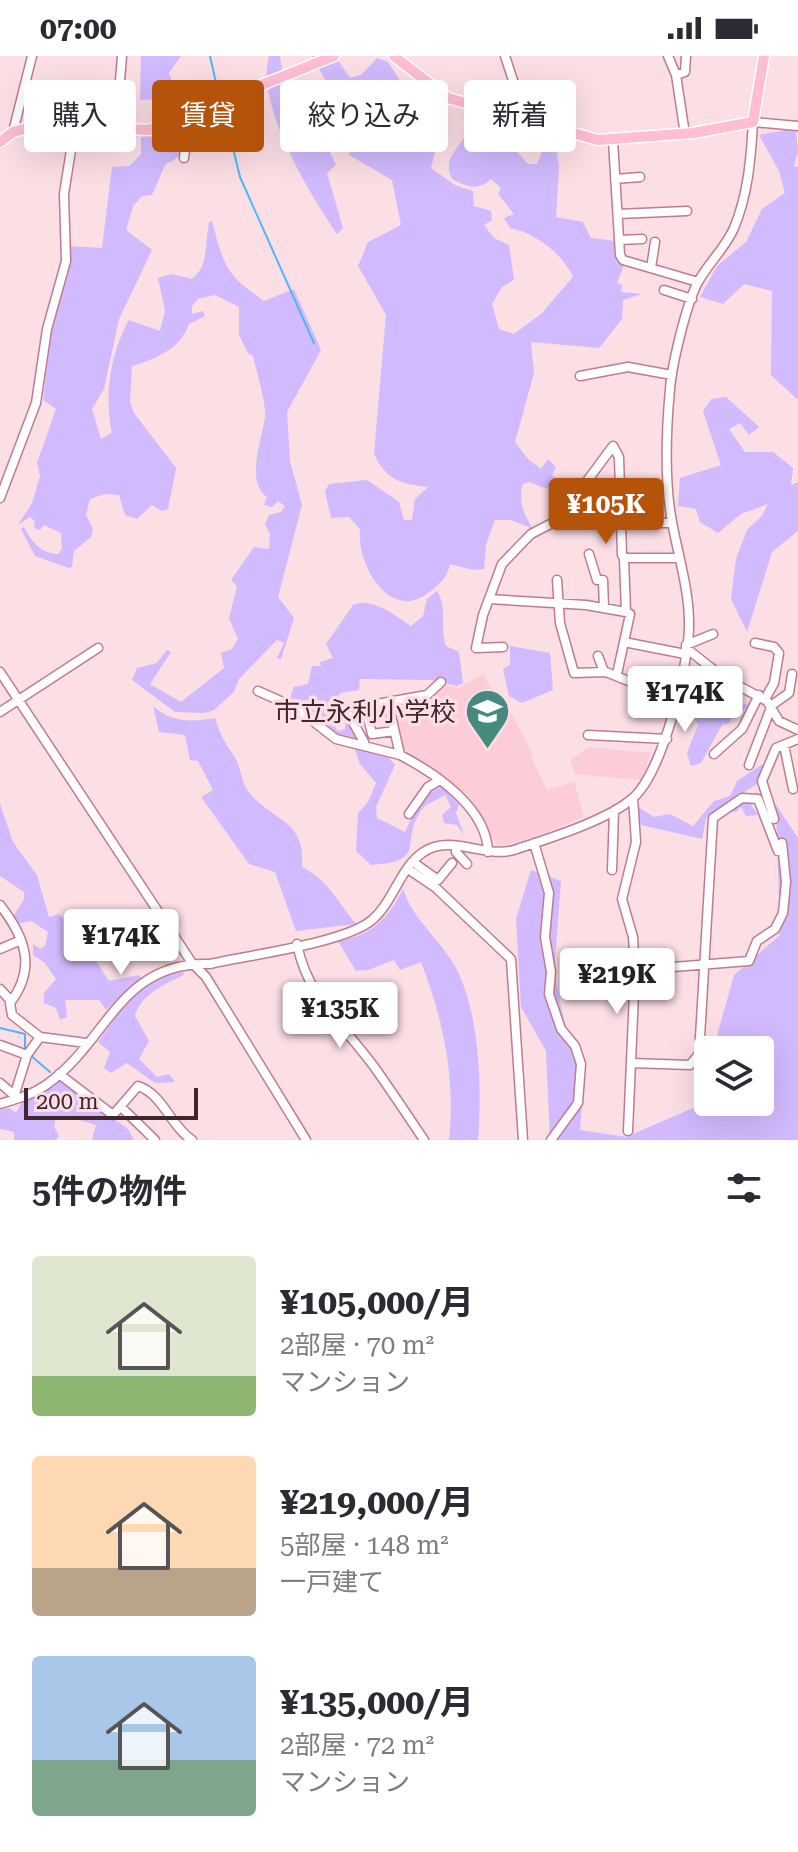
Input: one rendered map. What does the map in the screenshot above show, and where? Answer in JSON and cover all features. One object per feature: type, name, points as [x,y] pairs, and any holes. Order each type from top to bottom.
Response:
[{"type":"main road","points":[[264,84],[334,56]]},
{"type":"main road","points":[[394,56],[423,80]]},
{"type":"main road","points":[[576,132],[613,141],[685,134],[753,122],[764,56]]},
{"type":"main road","points":[[0,142],[13,132],[24,129]]},
{"type":"street","points":[[13,132],[32,56]]},
{"type":"street","points":[[120,80],[122,56]]},
{"type":"street","points":[[505,56],[513,80]]},
{"type":"street","points":[[668,56],[676,75],[676,93],[685,134]]},
{"type":"street","points":[[676,75],[685,72],[686,56]]},
{"type":"street","points":[[0,1104],[36,1092],[59,1074],[138,983],[192,963],[210,964],[341,935],[372,920],[411,865],[435,847],[514,851],[614,811],[646,784],[667,739],[686,649],[688,600],[672,523],[667,469],[672,375],[698,282],[720,253],[741,211],[748,181],[753,122],[798,124]]},
{"type":"street","points":[[613,141],[623,260],[698,282]]},
{"type":"street","points":[[0,498],[36,403],[47,329],[66,261],[64,194],[71,152]]},
{"type":"street","points":[[184,158],[185,152]]},
{"type":"street","points":[[615,179],[640,177]]},
{"type":"street","points":[[618,214],[687,211]]},
{"type":"street","points":[[619,240],[642,239]]},
{"type":"street","points":[[651,268],[655,242]]},
{"type":"street","points":[[664,290],[692,299]]},
{"type":"street","points":[[580,376],[628,367],[672,375]]},
{"type":"street","points":[[503,647],[476,648],[502,564],[531,534],[558,520],[613,446],[619,457],[626,612]]},
{"type":"street","points":[[592,522],[672,523]]},
{"type":"street","points":[[589,554],[597,580],[603,580],[604,608]]},
{"type":"street","points":[[624,558],[679,558]]},
{"type":"street","points":[[557,580],[558,603],[574,673],[617,674],[657,691],[677,689]]},
{"type":"street","points":[[489,599],[558,603],[630,614],[617,674]]},
{"type":"street","points":[[686,649],[713,634]]},
{"type":"street","points":[[624,642],[686,649],[724,678],[766,700],[779,721],[798,730]]},
{"type":"street","points":[[749,765],[766,700],[774,683],[779,653],[774,647],[755,643]]},
{"type":"street","points":[[0,712],[98,648]]},
{"type":"street","points":[[598,656],[604,672]]},
{"type":"street","points":[[0,672],[192,963],[206,977],[306,1140]]},
{"type":"street","points":[[714,754],[742,729],[788,675]]},
{"type":"street","points":[[372,734],[365,706],[427,695],[441,682]]},
{"type":"street","points":[[258,691],[296,708],[336,739],[400,755],[440,780],[481,826],[488,837],[488,852]]},
{"type":"street","points":[[654,707],[657,691]]},
{"type":"street","points":[[388,702],[400,755]]},
{"type":"street","points":[[349,715],[363,744]]},
{"type":"street","points":[[363,744],[372,734],[394,731]]},
{"type":"street","points":[[588,735],[667,739]]},
{"type":"street","points":[[635,970],[749,961],[757,941],[779,924],[786,882],[783,852],[762,781],[771,754],[798,739]]},
{"type":"street","points":[[784,745],[793,789]]},
{"type":"street","points":[[409,814],[428,787],[440,780]]},
{"type":"street","points":[[628,1131],[635,970],[633,937],[622,899],[636,842],[633,798]]},
{"type":"street","points":[[631,1063],[690,1065],[696,1061],[713,818],[742,798],[758,799],[778,851]]},
{"type":"street","points":[[612,870],[614,811]]},
{"type":"street","points":[[534,843],[549,893],[545,937],[551,972],[549,994],[561,1029],[575,1046],[581,1064],[578,1103],[551,1140]]},
{"type":"street","points":[[456,846],[467,864]]},
{"type":"street","points":[[411,865],[438,880],[452,863]]},
{"type":"street","points":[[411,865],[511,959],[523,1140]]},
{"type":"street","points":[[0,905],[21,940],[24,981],[11,1001],[12,1015]]},
{"type":"street","points":[[0,949],[21,940]]},
{"type":"street","points":[[297,944],[303,969],[326,1011],[374,1067],[424,1140]]},
{"type":"street","points":[[0,989],[11,1001]]},
{"type":"street","points":[[0,1013],[12,1015],[40,1037],[86,1043]]},
{"type":"street","points":[[14,1098],[28,1055],[40,1037]]},
{"type":"street","points":[[0,1045],[28,1055]]},
{"type":"street","points":[[59,1074],[113,1115],[138,1086],[143,1087],[157,1099],[181,1133],[192,1140]]},
{"type":"street","points":[[0,1083],[14,1098]]},
{"type":"street","points":[[121,1107],[155,1140]]},
{"type":"shaded area","points":[[141,56],[181,56],[169,73],[171,80],[152,80],[152,100],[140,100]]},
{"type":"shaded area","points":[[269,56],[280,56],[283,80],[280,80],[280,130],[270,99],[267,76]]},
{"type":"shaded area","points":[[312,56],[335,56],[350,78],[361,75],[377,58],[388,62],[400,80],[325,80]]},
{"type":"shaded area","points":[[796,128],[798,400],[771,375],[772,291],[744,284],[723,304],[700,297],[717,266],[746,242],[762,209],[785,193],[779,171],[759,135]]},
{"type":"shaded area","points":[[152,135],[152,152],[181,152],[180,156],[165,165],[152,195],[142,196],[133,206],[126,230],[152,250],[119,319],[104,389],[92,409],[101,439],[112,433],[110,375],[122,333],[129,320],[160,331],[165,311],[158,278],[171,274],[192,279],[197,274],[204,261],[209,222],[212,221],[228,268],[251,292],[264,301],[294,289],[321,350],[287,412],[290,461],[302,505],[278,597],[294,618],[281,659],[277,658],[284,643],[277,640],[239,679],[234,692],[214,710],[205,713],[175,712],[132,680],[137,668],[157,663],[167,650],[171,652],[150,684],[181,702],[224,668],[221,653],[232,649],[238,639],[229,619],[237,586],[231,580],[254,547],[269,549],[270,534],[265,524],[269,515],[281,512],[285,506],[278,501],[272,507],[264,505],[267,497],[257,482],[257,460],[265,412],[253,356],[248,353],[239,335],[239,307],[215,295],[198,299],[192,306],[192,314],[203,311],[205,316],[189,324],[180,340],[166,352],[132,366],[130,402],[134,413],[176,468],[168,509],[162,511],[152,505],[137,519],[125,515],[119,495],[105,494],[90,499],[86,515],[93,529],[91,537],[74,551],[72,567],[69,568],[35,556],[21,529],[24,527],[41,549],[58,554],[62,549],[61,533],[44,525],[40,530],[34,528],[35,521],[30,517],[18,525],[32,503],[40,476],[37,463],[56,409],[43,400],[52,328],[70,262],[69,246],[102,248],[112,167],[130,166],[141,154],[141,137]]},
{"type":"shaded area","points":[[464,137],[464,152],[517,152],[528,164],[537,164],[542,152],[557,152],[556,217],[583,222],[591,238],[615,241],[617,258],[624,265],[617,283],[622,285],[621,292],[642,294],[623,300],[622,319],[599,348],[531,342],[534,373],[515,442],[528,459],[541,469],[548,459],[556,467],[552,475],[555,478],[547,489],[529,482],[523,484],[523,507],[533,529],[511,520],[495,520],[486,545],[484,569],[473,570],[450,564],[439,584],[414,600],[400,600],[388,595],[378,585],[363,558],[360,529],[349,517],[331,518],[325,491],[329,484],[367,480],[399,502],[404,520],[412,520],[415,499],[428,487],[395,479],[384,470],[374,454],[386,315],[358,266],[368,242],[401,225],[392,180],[349,155],[350,152],[435,152],[431,168],[455,185],[473,191],[474,206],[491,211],[492,220],[484,225],[494,238],[509,245],[514,280],[502,287],[492,304],[499,329],[514,334],[541,314],[573,277],[547,245],[529,234],[510,228],[504,218],[514,214],[498,194],[501,188],[491,179],[482,185],[472,186],[452,179],[449,167],[451,158]]},
{"type":"shaded area","points":[[290,152],[330,152],[336,165],[327,173],[343,228],[337,234],[313,196]]},
{"type":"shaded area","points":[[726,397],[759,427],[749,435],[740,423],[729,429],[745,452],[773,452],[793,468],[791,485],[798,482],[798,531],[772,552],[747,632],[731,599],[736,559],[747,530],[762,516],[768,504],[741,514],[718,533],[700,522],[696,509],[678,506],[680,478],[721,465],[703,411],[711,399]]},
{"type":"shaded area","points":[[437,591],[442,604],[446,646],[459,652],[463,683],[457,686],[431,680],[360,679],[359,690],[340,693],[329,718],[338,731],[345,729],[345,718],[359,741],[356,742],[337,737],[289,701],[294,687],[308,684],[312,666],[321,666],[320,662],[333,658],[326,644],[353,605],[376,605],[411,626],[423,616],[427,599]]},
{"type":"shaded area","points":[[510,646],[550,653],[553,690],[522,703],[509,696],[503,669],[510,665]]},
{"type":"shaded area","points":[[711,672],[724,681],[705,693],[703,703],[710,707],[737,702],[748,705],[742,712],[731,712],[730,723],[722,725],[701,763],[691,766],[687,753],[698,725],[691,708],[681,701],[690,700],[697,686],[705,683]]},
{"type":"shaded area","points":[[483,674],[493,693],[499,691],[502,707],[507,705],[533,754],[530,756],[547,790],[574,782],[584,817],[526,840],[498,846],[471,804],[426,765],[401,750],[394,719],[436,710],[433,694],[443,684],[459,688]]},
{"type":"shaded area","points":[[153,706],[167,716],[182,720],[215,718],[248,791],[293,830],[302,851],[302,867],[326,885],[356,924],[296,931],[275,872],[249,864],[201,797],[213,790],[198,761],[190,760],[185,735],[159,732]]},
{"type":"shaded area","points":[[588,747],[651,753],[641,780],[575,774],[570,761]]},
{"type":"shaded area","points":[[355,750],[389,758],[395,765],[376,807],[377,818],[405,832],[423,799],[442,787],[459,804],[456,813],[464,835],[457,825],[444,823],[442,815],[451,807],[445,795],[423,808],[412,831],[407,854],[389,863],[371,865],[356,851],[358,813],[368,802],[376,783],[360,764]]},
{"type":"shaded area","points":[[766,762],[757,784],[743,793],[758,815],[746,816],[741,807],[736,812],[719,810],[706,818],[702,839],[641,825],[637,806],[654,817],[670,814],[693,826],[714,801],[730,796],[737,781]]},
{"type":"shaded area","points":[[0,804],[13,842],[37,875],[49,917],[59,914],[67,922],[74,947],[86,945],[109,981],[139,975],[141,978],[106,1010],[99,1000],[65,1000],[67,1017],[60,1020],[56,1008],[44,1003],[44,993],[56,979],[45,963],[33,955],[33,944],[40,949],[45,946],[48,932],[31,921],[17,924],[13,917],[24,899],[24,892],[0,876]]},
{"type":"shaded area","points":[[776,805],[798,838],[798,1140],[550,1140],[546,1051],[521,1007],[516,919],[531,870],[561,881],[554,973],[565,1024],[584,1082],[580,1130],[626,1137],[694,1108],[694,1116],[774,1116],[774,1036],[717,1036],[734,975],[780,935]]},
{"type":"shaded area","points":[[403,889],[414,911],[451,959],[465,988],[478,1054],[478,1140],[449,1140],[451,1095],[446,1050],[436,1005],[421,962],[400,970],[394,960],[356,971],[338,941],[360,935],[378,924]]},
{"type":"shaded area","points":[[183,972],[184,975],[148,996],[135,1016],[149,1041],[139,1059],[157,1077],[169,1074],[175,1082],[155,1083],[127,1063],[111,1073],[104,1068],[110,1052],[98,1042],[123,1008],[154,981]]},
{"type":"shaded area","points":[[60,1080],[128,1129],[134,1140],[92,1140],[96,1125],[73,1118],[56,1118],[54,1126],[59,1136],[56,1140],[14,1140],[14,1132],[0,1129],[0,1110],[9,1108],[16,1113],[22,1101]]},
{"type":"waterway","points":[[210,56],[215,80]]},
{"type":"waterway","points":[[234,152],[240,177],[314,343]]},
{"type":"waterway","points":[[0,1028],[25,1034],[25,1051]]},
{"type":"waterway","points":[[30,1055],[50,1072]]},
{"type":"place","name":"市立永利小学校","points":[[487,751]]}]
